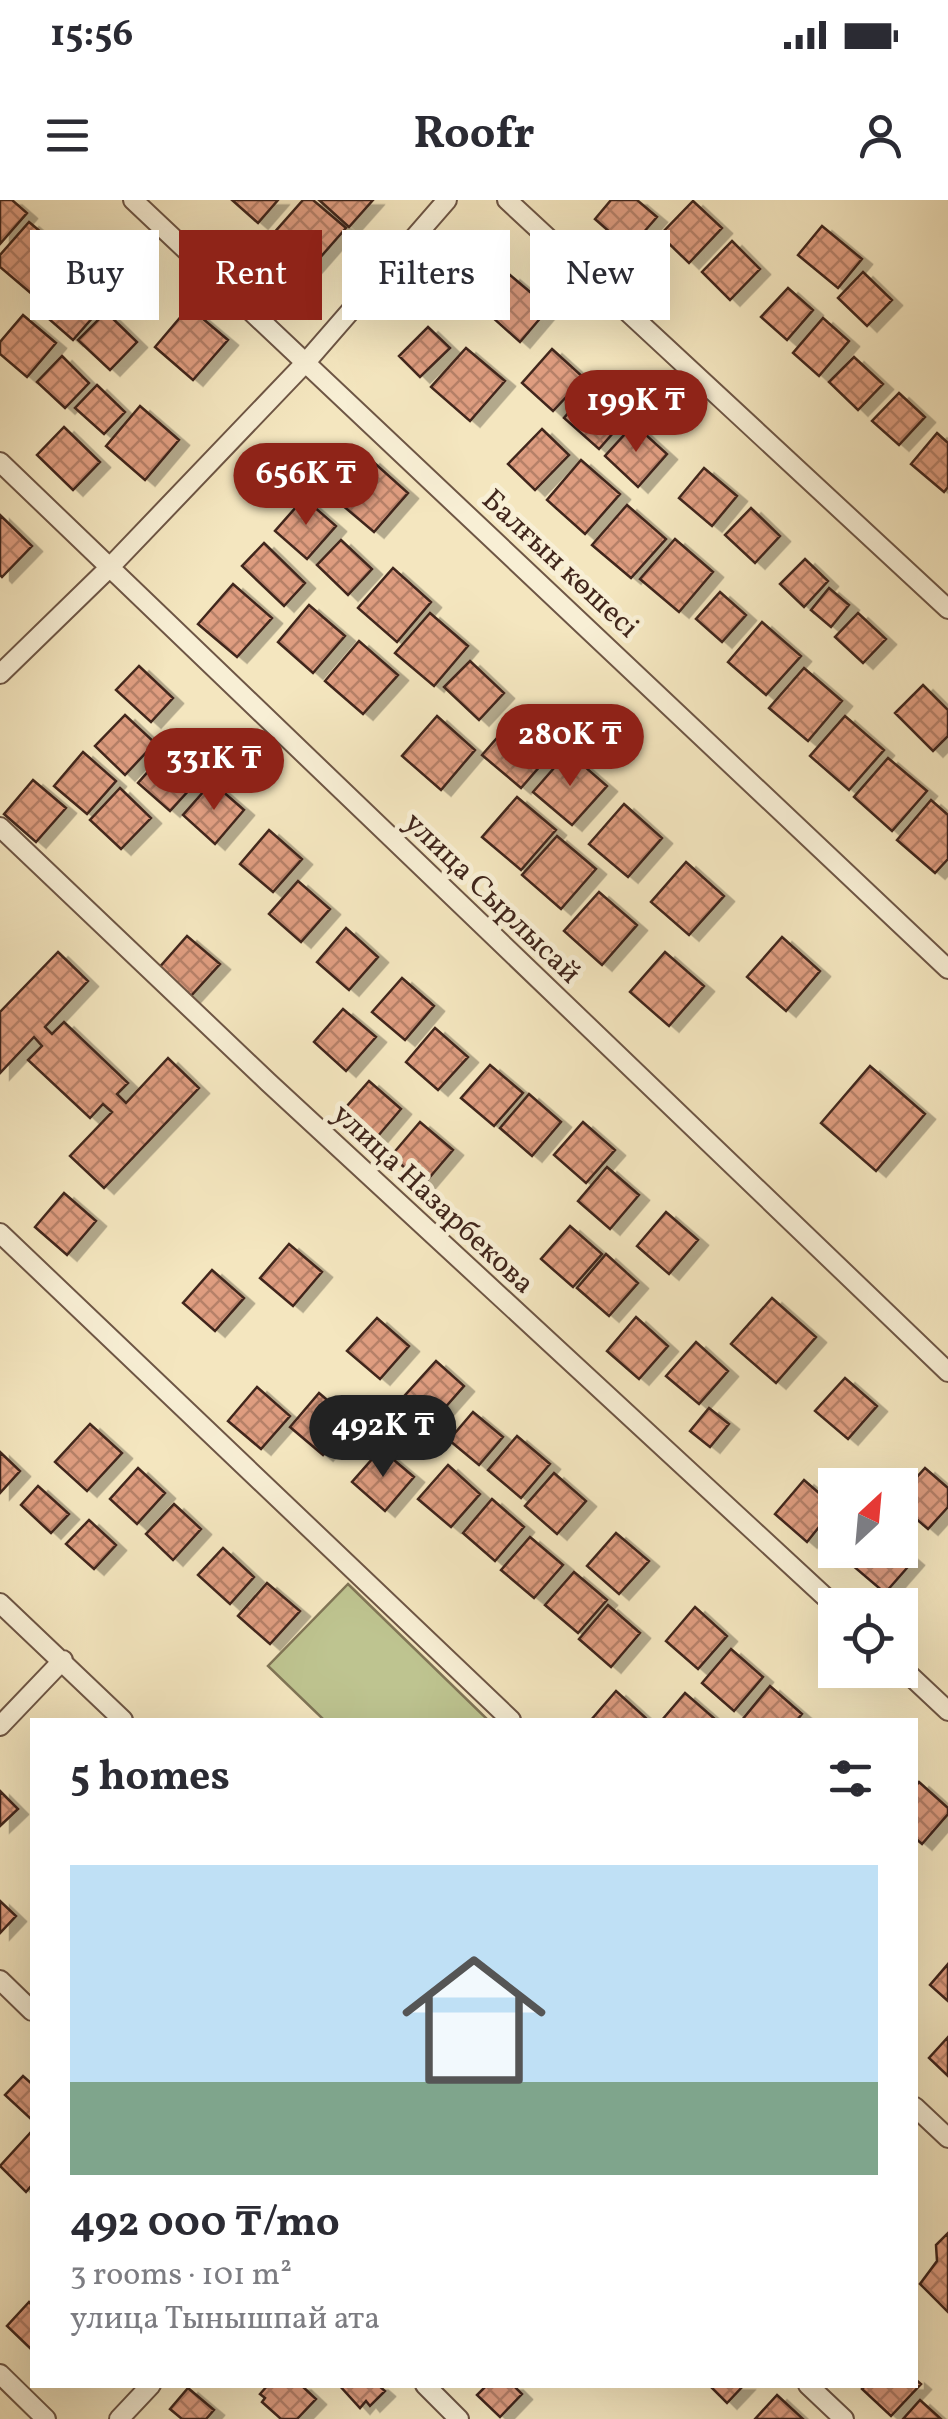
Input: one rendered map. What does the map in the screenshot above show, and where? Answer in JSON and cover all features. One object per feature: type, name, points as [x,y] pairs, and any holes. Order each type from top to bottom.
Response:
[{"type":"street","name":"Балғын көшесі","points":[[132,200],[307,361],[948,970]]},
{"type":"street","points":[[0,674],[110,567],[307,361],[447,200]]},
{"type":"street","points":[[507,200],[948,609]]},
{"type":"street","name":"улица Сырлысай","points":[[0,462],[948,1372]]},
{"type":"street","name":"улица Назарбекова","points":[[0,826],[268,1082],[818,1590]]},
{"type":"street","points":[[0,1233],[509,1718]]},
{"type":"street","points":[[0,1603],[121,1718]]},
{"type":"street","points":[[0,1726],[62,1660]]},
{"type":"street","points":[[918,1683],[948,1711]]},
{"type":"street","points":[[0,1980],[30,2009]]},
{"type":"street","points":[[918,2109],[948,2138]]},
{"type":"street","points":[[0,2374],[46,2419]]},
{"type":"street","points":[[120,2419],[148,2388]]},
{"type":"street","points":[[427,2388],[459,2419]]},
{"type":"street","points":[[811,2388],[844,2419]]},
{"type":"green space","points":[[348,1584],[486,1718],[322,1718],[268,1666]]},
{"type":"building","points":[[0,200],[12,200],[27,213],[0,244]]},
{"type":"building","points":[[232,200],[278,200],[258,223]]},
{"type":"building","points":[[303,200],[313,200],[346,228],[322,255],[322,230],[277,230]]},
{"type":"building","points":[[319,200],[373,200],[349,227]]},
{"type":"building","points":[[611,200],[637,200],[657,217],[646,230],[607,230],[595,219]]},
{"type":"building","points":[[693,201],[722,228],[689,263],[670,245],[670,230],[665,230]]},
{"type":"building","points":[[29,222],[38,230],[30,230],[30,292],[0,267],[0,255]]},
{"type":"building","points":[[822,226],[862,259],[838,288],[798,255]]},
{"type":"building","points":[[732,241],[760,269],[730,300],[702,272]]},
{"type":"building","points":[[863,272],[892,300],[867,326],[838,298]]},
{"type":"building","points":[[510,275],[530,292],[530,320],[539,320],[520,342],[495,320],[510,320]]},
{"type":"building","points":[[788,288],[813,310],[787,340],[761,317]]},
{"type":"building","points":[[23,315],[56,343],[27,377],[0,354],[0,342]]},
{"type":"building","points":[[823,318],[849,341],[819,376],[793,353]]},
{"type":"building","points":[[179,319],[204,320],[228,340],[193,380],[155,347]]},
{"type":"building","points":[[50,320],[90,320],[73,340]]},
{"type":"building","points":[[98,320],[114,320],[137,342],[110,370],[78,340]]},
{"type":"building","points":[[428,327],[450,348],[420,377],[399,356]]},
{"type":"building","points":[[466,348],[505,381],[470,421],[431,387]]},
{"type":"building","points":[[552,349],[584,378],[553,411],[522,383]]},
{"type":"building","points":[[62,356],[89,383],[65,408],[37,382]]},
{"type":"building","points":[[854,357],[883,384],[858,410],[829,382]]},
{"type":"building","points":[[97,385],[125,412],[104,434],[75,408]]},
{"type":"building","points":[[592,385],[628,416],[599,449],[564,418]]},
{"type":"building","points":[[899,393],[925,417],[899,445],[872,421]]},
{"type":"building","points":[[140,406],[179,440],[145,480],[106,446]]},
{"type":"building","points":[[634,424],[667,454],[638,487],[605,456]]},
{"type":"building","points":[[64,427],[100,462],[73,490],[37,455]]},
{"type":"building","points":[[542,429],[569,455],[535,490],[508,464]]},
{"type":"building","points":[[937,433],[948,443],[948,487],[944,492],[911,464]]},
{"type":"building","points":[[370,459],[408,493],[374,532],[335,499]]},
{"type":"building","points":[[581,460],[620,494],[585,534],[547,500]]},
{"type":"building","points":[[704,468],[737,496],[712,526],[679,498]]},
{"type":"building","points":[[304,498],[336,526],[307,559],[275,531]]},
{"type":"building","points":[[627,505],[666,539],[631,578],[592,545]]},
{"type":"building","points":[[751,508],[780,536],[755,563],[725,535]]},
{"type":"building","points":[[0,515],[32,546],[2,577],[0,575]]},
{"type":"building","points":[[675,539],[713,572],[679,612],[640,579]]},
{"type":"building","points":[[341,540],[372,569],[348,595],[317,565]]},
{"type":"building","points":[[264,543],[305,583],[284,606],[242,566]]},
{"type":"building","points":[[805,559],[828,581],[804,607],[780,584]]},
{"type":"building","points":[[393,568],[431,602],[397,642],[358,608]]},
{"type":"building","points":[[233,584],[272,618],[237,657],[198,624]]},
{"type":"building","points":[[829,588],[849,605],[831,627],[811,610]]},
{"type":"building","points":[[720,592],[746,615],[722,642],[696,619]]},
{"type":"building","points":[[309,605],[345,636],[313,673],[278,642]]},
{"type":"building","points":[[430,613],[468,646],[434,686],[395,653]]},
{"type":"building","points":[[858,613],[886,639],[863,663],[835,637]]},
{"type":"building","points":[[762,622],[801,656],[766,695],[728,662]]},
{"type":"building","points":[[359,641],[398,675],[363,714],[325,681]]},
{"type":"building","points":[[470,661],[504,693],[479,720],[444,687]]},
{"type":"building","points":[[139,666],[173,698],[151,722],[116,690]]},
{"type":"building","points":[[804,668],[842,701],[808,741],[769,708]]},
{"type":"building","points":[[923,685],[948,710],[948,736],[933,751],[895,713]]},
{"type":"building","points":[[125,715],[155,743],[125,775],[95,746]]},
{"type":"building","points":[[517,715],[555,749],[521,788],[482,755]]},
{"type":"building","points":[[437,716],[475,750],[441,790],[402,756]]},
{"type":"building","points":[[845,716],[884,750],[849,790],[810,756]]},
{"type":"building","points":[[167,750],[200,778],[170,811],[138,783]]},
{"type":"building","points":[[83,752],[116,781],[87,814],[54,786]]},
{"type":"building","points":[[568,752],[607,786],[572,825],[533,792]]},
{"type":"building","points":[[888,758],[927,791],[892,831],[854,797]]},
{"type":"building","points":[[33,780],[66,808],[36,842],[4,814]]},
{"type":"building","points":[[212,782],[244,810],[215,844],[183,815]]},
{"type":"building","points":[[120,788],[151,818],[121,849],[90,820]]},
{"type":"building","points":[[517,797],[556,830],[521,870],[482,837]]},
{"type":"building","points":[[931,800],[948,815],[948,859],[935,873],[897,840]]},
{"type":"building","points":[[624,804],[662,838],[628,877],[589,844]]},
{"type":"building","points":[[269,830],[302,859],[273,892],[240,864]]},
{"type":"building","points":[[557,836],[596,869],[561,909],[522,875]]},
{"type":"building","points":[[686,862],[724,896],[689,935],[651,902]]},
{"type":"building","points":[[298,881],[330,909],[301,942],[269,914]]},
{"type":"building","points":[[599,892],[637,925],[602,965],[564,931]]},
{"type":"building","points":[[346,928],[378,957],[349,990],[317,962]]},
{"type":"building","points":[[187,936],[220,964],[190,997],[158,969]]},
{"type":"building","points":[[782,937],[820,971],[786,1011],[747,977]]},
{"type":"building","points":[[58,952],[88,981],[45,1027],[52,1034],[64,1022],[128,1083],[117,1094],[126,1103],[168,1058],[199,1088],[104,1188],[70,1156],[112,1112],[103,1104],[90,1118],[28,1060],[42,1046],[34,1037],[0,1073],[0,1012]]},
{"type":"building","points":[[665,952],[704,986],[669,1026],[630,992]]},
{"type":"building","points":[[402,978],[434,1006],[405,1040],[372,1012]]},
{"type":"building","points":[[343,1009],[376,1037],[346,1071],[314,1042]]},
{"type":"building","points":[[435,1028],[468,1057],[438,1090],[406,1062]]},
{"type":"building","points":[[490,1065],[523,1093],[494,1126],[461,1098]]},
{"type":"building","points":[[870,1066],[925,1114],[876,1171],[821,1123]]},
{"type":"building","points":[[369,1081],[401,1109],[372,1143],[340,1114]]},
{"type":"building","points":[[529,1094],[561,1122],[532,1156],[500,1128]]},
{"type":"building","points":[[420,1122],[453,1150],[424,1184],[391,1156]]},
{"type":"building","points":[[583,1122],[615,1150],[586,1183],[554,1155]]},
{"type":"building","points":[[607,1167],[639,1195],[610,1229],[578,1201]]},
{"type":"building","points":[[64,1193],[96,1221],[67,1255],[35,1227]]},
{"type":"building","points":[[666,1212],[698,1240],[669,1274],[637,1246]]},
{"type":"building","points":[[570,1226],[602,1254],[573,1287],[541,1259]]},
{"type":"building","points":[[289,1244],[322,1272],[293,1306],[260,1278]]},
{"type":"building","points":[[606,1254],[638,1283],[609,1316],[577,1288]]},
{"type":"building","points":[[212,1270],[244,1298],[215,1331],[183,1303]]},
{"type":"building","points":[[772,1298],[816,1337],[776,1383],[731,1344]]},
{"type":"building","points":[[636,1317],[668,1346],[639,1379],[607,1351]]},
{"type":"building","points":[[377,1318],[409,1346],[380,1379],[347,1351]]},
{"type":"building","points":[[696,1342],[728,1371],[699,1404],[666,1376]]},
{"type":"building","points":[[436,1361],[464,1386],[427,1428],[398,1403]]},
{"type":"building","points":[[845,1378],[877,1406],[848,1439],[815,1411]]},
{"type":"building","points":[[257,1387],[290,1416],[261,1449],[228,1421]]},
{"type":"building","points":[[319,1393],[352,1421],[323,1455],[290,1427]]},
{"type":"building","points":[[709,1408],[729,1424],[710,1447],[690,1431]]},
{"type":"building","points":[[473,1412],[503,1437],[479,1465],[449,1440]]},
{"type":"building","points":[[90,1424],[122,1453],[87,1491],[55,1462]]},
{"type":"building","points":[[517,1436],[550,1464],[521,1498],[488,1470]]},
{"type":"building","points":[[381,1449],[414,1477],[385,1511],[352,1482]]},
{"type":"building","points":[[0,1452],[20,1471],[0,1493]]},
{"type":"building","points":[[448,1465],[480,1494],[451,1527],[418,1499]]},
{"type":"building","points":[[138,1468],[165,1493],[137,1524],[110,1499]]},
{"type":"building","points":[[925,1468],[948,1488],[948,1507],[928,1529],[918,1520],[918,1476]]},
{"type":"building","points":[[554,1473],[586,1501],[557,1534],[525,1506]]},
{"type":"building","points":[[804,1480],[818,1492],[818,1528],[807,1542],[775,1514]]},
{"type":"building","points":[[38,1486],[69,1514],[51,1533],[21,1505]]},
{"type":"building","points":[[492,1499],[524,1527],[495,1561],[463,1533]]},
{"type":"building","points":[[174,1504],[201,1529],[173,1560],[146,1534]]},
{"type":"building","points":[[89,1520],[116,1545],[94,1569],[66,1544]]},
{"type":"building","points":[[616,1533],[649,1561],[619,1594],[587,1566]]},
{"type":"building","points":[[530,1537],[563,1565],[534,1598],[501,1570]]},
{"type":"building","points":[[223,1548],[254,1577],[230,1604],[198,1575]]},
{"type":"building","points":[[856,1568],[907,1568],[889,1588],[879,1588]]},
{"type":"building","points":[[574,1572],[607,1600],[578,1633],[545,1605]]},
{"type":"building","points":[[267,1583],[300,1611],[270,1644],[238,1616]]},
{"type":"building","points":[[608,1605],[640,1633],[611,1667],[579,1639]]},
{"type":"building","points":[[695,1607],[727,1636],[698,1669],[666,1641]]},
{"type":"building","points":[[731,1649],[763,1677],[734,1711],[702,1683]]},
{"type":"building","points":[[770,1686],[802,1714],[799,1718],[744,1718]]},
{"type":"building","points":[[616,1691],[646,1718],[593,1718]]},
{"type":"building","points":[[685,1693],[714,1718],[664,1718]]},
{"type":"building","points":[[918,1783],[948,1808],[948,1814],[922,1844],[918,1841]]},
{"type":"building","points":[[0,1791],[18,1809],[0,1826]]},
{"type":"building","points":[[0,1901],[16,1916],[0,1933]]},
{"type":"building","points":[[948,1964],[948,2001],[930,1985]]},
{"type":"building","points":[[948,2037],[948,2076],[929,2058]]},
{"type":"building","points":[[23,2076],[30,2082],[30,2118],[5,2095]]},
{"type":"building","points":[[30,2133],[30,2187],[26,2192],[0,2166]]},
{"type":"building","points":[[948,2233],[948,2312],[920,2284],[937,2261],[936,2245]]},
{"type":"building","points":[[29,2302],[30,2348],[7,2326]]},
{"type":"building","points":[[188,2388],[214,2410],[206,2419],[182,2419],[170,2409]]},
{"type":"building","points":[[265,2388],[304,2388],[316,2399],[297,2419],[281,2419],[262,2402],[265,2398],[260,2394]]},
{"type":"building","points":[[342,2388],[385,2391],[370,2406],[366,2401],[360,2408]]},
{"type":"building","points":[[484,2388],[516,2388],[522,2394],[500,2417],[477,2395]]},
{"type":"building","points":[[712,2388],[741,2388],[727,2403]]},
{"type":"building","points":[[863,2388],[917,2388],[891,2416]]},
{"type":"building","points":[[777,2395],[803,2419],[755,2419]]},
{"type":"building","points":[[920,2400],[941,2419],[903,2419]]}]
